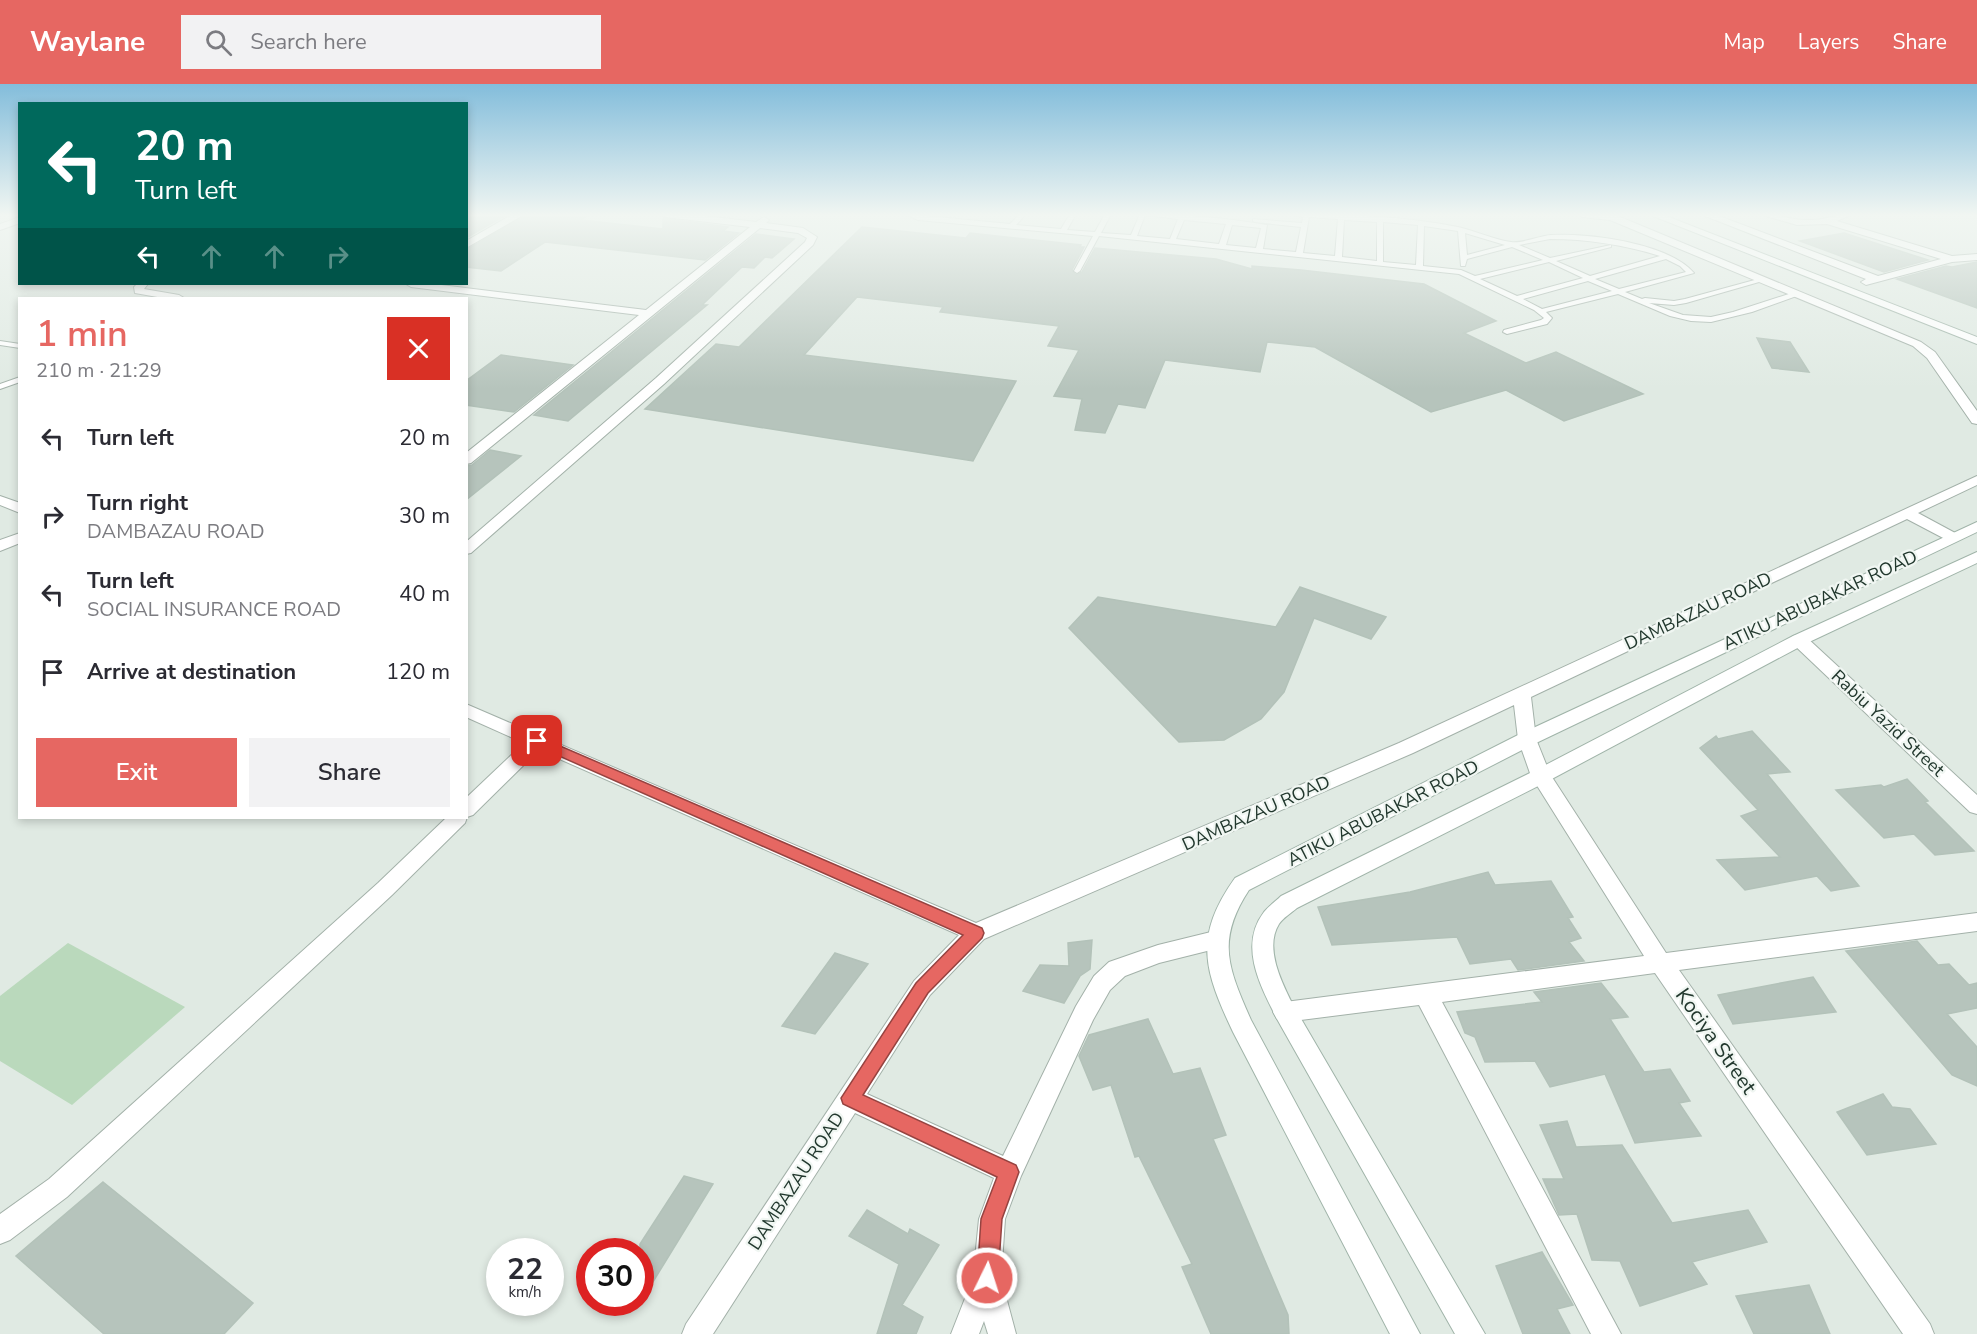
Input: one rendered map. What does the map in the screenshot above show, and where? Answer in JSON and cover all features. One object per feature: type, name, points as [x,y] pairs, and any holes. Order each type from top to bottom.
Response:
[{"type":"street","points":[[468,458],[698,272]]},
{"type":"street","points":[[468,548],[660,381],[778,272]]},
{"type":"street","points":[[1744,272],[1917,344],[1930,355],[1977,420]]},
{"type":"street","points":[[1802,272],[1977,341]]},
{"type":"street","points":[[1828,272],[1977,330]]},
{"type":"street","points":[[1859,272],[1877,279]]},
{"type":"street","points":[[1858,284],[1902,272]]},
{"type":"street","points":[[142,285],[139,291],[173,297]]},
{"type":"street","points":[[419,285],[646,313]]},
{"type":"street","name":"DAMBAZAU ROAD","points":[[696,1334],[922,988],[976,933],[1406,748],[1977,480]]},
{"type":"street","points":[[0,500],[18,508]]},
{"type":"street","points":[[1907,513],[1952,537]]},
{"type":"street","name":"ATIKU ABUBAKAR ROAD","points":[[1406,1334],[1241,1025],[1222,980],[1215,940],[1224,910],[1242,884],[1527,739],[1977,526]]},
{"type":"street","points":[[0,546],[18,538]]},
{"type":"street","points":[[1471,1334],[1285,1012],[1267,974],[1263,942],[1270,921],[1290,902],[1541,776],[1799,640],[1977,556]]},
{"type":"street","name":"Rabiu Yazid Street","points":[[1799,640],[1977,807]]},
{"type":"street","name":"Kociya Street","points":[[1522,694],[1527,739],[1541,776],[1660,962],[1920,1334]]},
{"type":"street","points":[[468,711],[976,933]]},
{"type":"street","points":[[468,808],[537,741]]},
{"type":"street","points":[[0,1230],[58,1188],[376,897],[457,819]]},
{"type":"street","points":[[1285,1012],[1977,922]]},
{"type":"street","points":[[965,1334],[987,1278],[992,1219],[1009,1172],[1084,1013],[1101,983],[1117,969],[1158,954],[1215,940]]},
{"type":"street","points":[[1425,993],[1607,1334]]},
{"type":"street","points":[[850,1098],[1009,1172]]},
{"type":"street","points":[[987,1278],[1002,1334]]},
{"type":"lane","points":[[1462,272],[1543,311],[1548,318],[1544,322],[1507,332]]},
{"type":"lane","points":[[1473,278],[1498,272]]},
{"type":"lane","points":[[1575,272],[1655,309],[1688,319],[1704,320],[1798,294]]},
{"type":"lane","points":[[1518,298],[1610,272]]},
{"type":"lane","points":[[1543,311],[1690,272]]},
{"type":"lane","points":[[1629,296],[1656,302],[1680,302],[1762,280]]},
{"type":"lane","points":[[0,343],[18,346]]},
{"type":"lane","points":[[0,387],[18,380]]},
{"type":"green space","points":[[68,943],[185,1007],[72,1105],[0,1061],[0,996]]},
{"type":"building","points":[[709,272],[736,272],[702,305],[707,305],[568,421],[534,415]]},
{"type":"building","points":[[816,272],[1074,272],[1076,275],[1081,272],[1321,272],[1424,284],[1496,321],[1464,333],[1526,363],[1556,352],[1643,394],[1564,421],[1506,390],[1431,412],[1315,347],[1267,342],[1260,372],[1165,360],[1145,408],[1118,404],[1105,433],[1075,430],[1082,399],[1054,396],[1079,350],[1048,346],[1059,326],[940,312],[943,307],[857,297],[804,355],[1016,381],[973,461],[645,409],[716,344],[739,347]]},
{"type":"building","points":[[1922,272],[1977,272],[1977,308],[1897,279]]},
{"type":"building","points":[[1757,338],[1790,342],[1809,372],[1772,368]]},
{"type":"building","points":[[501,355],[573,365],[514,412],[468,405],[468,380]]},
{"type":"building","points":[[490,450],[521,456],[468,498],[468,466]]},
{"type":"building","points":[[1300,587],[1386,617],[1371,639],[1314,618],[1284,692],[1261,719],[1224,740],[1179,742],[1069,628],[1098,597],[1276,627]]},
{"type":"building","points":[[1752,731],[1790,772],[1767,774],[1859,886],[1831,891],[1817,876],[1745,890],[1717,860],[1780,857],[1741,816],[1758,810],[1700,748],[1716,736],[1718,739]]},
{"type":"building","points":[[1907,779],[1928,801],[1925,802],[1974,851],[1935,855],[1914,834],[1884,838],[1836,790],[1881,785],[1884,787]]},
{"type":"building","points":[[1488,872],[1495,885],[1551,881],[1573,917],[1568,918],[1581,938],[1569,942],[1584,961],[1518,970],[1511,959],[1470,964],[1457,937],[1332,945],[1318,907],[1410,892]]},
{"type":"building","points":[[1092,940],[1090,969],[1080,976],[1064,1003],[1023,991],[1040,965],[1069,966],[1068,943]]},
{"type":"building","points":[[1917,941],[1938,965],[1949,964],[1969,985],[1977,983],[1977,1008],[1947,1014],[1977,1047],[1977,1086],[1952,1075],[1846,951]]},
{"type":"building","points":[[835,953],[868,964],[815,1034],[782,1026]]},
{"type":"building","points":[[1813,977],[1836,1012],[1733,1024],[1718,995]]},
{"type":"building","points":[[1601,983],[1628,1017],[1610,1019],[1644,1072],[1670,1069],[1690,1101],[1679,1103],[1701,1136],[1635,1143],[1605,1074],[1550,1087],[1535,1061],[1485,1062],[1475,1037],[1465,1033],[1457,1012],[1542,1002],[1534,992]]},
{"type":"building","points":[[1148,1019],[1173,1074],[1200,1068],[1226,1135],[1213,1139],[1288,1315],[1289,1334],[1211,1334],[1182,1267],[1192,1264],[1139,1156],[1135,1157],[1111,1085],[1093,1090],[1079,1056],[1089,1035]]},
{"type":"building","points":[[1883,1094],[1892,1107],[1910,1109],[1936,1144],[1867,1155],[1837,1112]]},
{"type":"building","points":[[1567,1121],[1576,1147],[1622,1145],[1672,1223],[1748,1210],[1767,1242],[1692,1262],[1707,1284],[1640,1306],[1620,1261],[1592,1260],[1577,1214],[1559,1215],[1543,1179],[1564,1179],[1540,1125]]},
{"type":"building","points":[[684,1176],[713,1184],[654,1280],[654,1238],[644,1238]]},
{"type":"building","points":[[103,1182],[253,1303],[224,1334],[104,1334],[16,1256]]},
{"type":"building","points":[[867,1210],[908,1234],[910,1229],[939,1245],[902,1305],[923,1317],[916,1334],[877,1334],[899,1264],[849,1236]]},
{"type":"building","points":[[1542,1252],[1573,1305],[1557,1309],[1570,1334],[1523,1334],[1496,1266]]},
{"type":"building","points":[[1809,1285],[1830,1334],[1754,1334],[1736,1296]]},
{"type":"route","points":[[537,741],[976,933],[922,988],[850,1098],[1009,1172],[992,1219],[987,1278]]}]
